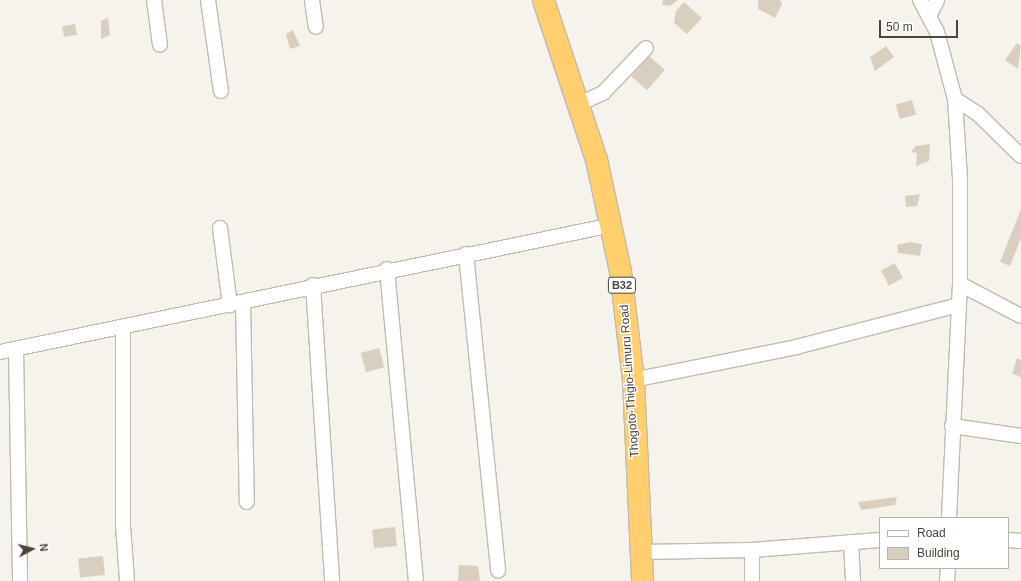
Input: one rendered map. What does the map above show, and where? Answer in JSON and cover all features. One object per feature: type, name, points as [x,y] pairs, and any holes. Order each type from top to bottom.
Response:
[{"type":"highway","name":"Thogoto-Thigio-Limuru Road","points":[[543,0],[577,105],[612,225],[633,380],[642,581]]},
{"type":"street","points":[[154,0],[160,45]]},
{"type":"street","points":[[208,0],[221,91]]},
{"type":"street","points":[[312,0],[316,27]]},
{"type":"street","points":[[920,0],[930,14],[956,99],[960,284],[948,517]]},
{"type":"street","points":[[930,14],[936,0]]},
{"type":"street","points":[[577,105],[603,93],[646,48]]},
{"type":"street","points":[[956,99],[978,114],[1021,156]]},
{"type":"street","points":[[0,352],[236,304],[387,269],[612,225]]},
{"type":"street","points":[[220,228],[236,304],[246,502]]},
{"type":"street","points":[[466,254],[498,570]]},
{"type":"street","points":[[387,269],[416,581]]},
{"type":"street","points":[[960,284],[1021,316]]},
{"type":"street","points":[[313,285],[332,581]]},
{"type":"street","points":[[633,380],[796,347],[958,305]]},
{"type":"street","points":[[123,327],[123,526],[127,581]]},
{"type":"street","points":[[16,349],[20,581]]},
{"type":"street","points":[[952,426],[1021,436]]},
{"type":"street","points":[[641,552],[752,550],[879,540]]},
{"type":"street","points":[[1009,540],[1021,541]]},
{"type":"street","points":[[851,542],[853,581]]},
{"type":"street","points":[[752,550],[752,581]]},
{"type":"street","points":[[947,581],[948,569]]},
{"type":"building","points":[[663,0],[678,0],[670,6],[662,5]]},
{"type":"building","points":[[758,0],[780,0],[782,4],[775,18],[758,9]]},
{"type":"building","points":[[684,2],[702,18],[687,34],[674,23],[676,11]]},
{"type":"building","points":[[108,18],[110,35],[101,39],[101,21]]},
{"type":"building","points":[[75,24],[77,35],[64,37],[62,26]]},
{"type":"building","points":[[293,30],[300,46],[290,49],[286,34]]},
{"type":"building","points":[[1017,43],[1021,46],[1018,69],[1005,60]]},
{"type":"building","points":[[886,46],[894,57],[875,71],[870,57]]},
{"type":"building","points":[[649,56],[665,70],[647,90],[631,76]]},
{"type":"building","points":[[912,100],[916,114],[900,119],[896,105]]},
{"type":"building","points":[[930,144],[929,161],[916,166],[917,153],[911,152],[916,146]]},
{"type":"building","points":[[920,194],[917,206],[906,207],[905,196]]},
{"type":"building","points":[[1021,209],[1021,238],[1010,266],[1000,262]]},
{"type":"building","points":[[910,242],[922,244],[920,256],[898,253],[897,245]]},
{"type":"building","points":[[895,263],[903,278],[889,286],[881,271]]},
{"type":"building","points":[[379,348],[384,367],[366,372],[361,353]]},
{"type":"building","points":[[1017,358],[1021,360],[1021,377],[1012,374]]},
{"type":"building","points":[[897,497],[895,505],[861,510],[858,502]]},
{"type":"building","points":[[395,527],[397,546],[374,548],[372,529]]},
{"type":"building","points":[[103,556],[105,575],[80,578],[78,559]]},
{"type":"building","points":[[459,565],[478,566],[480,581],[458,581]]}]
